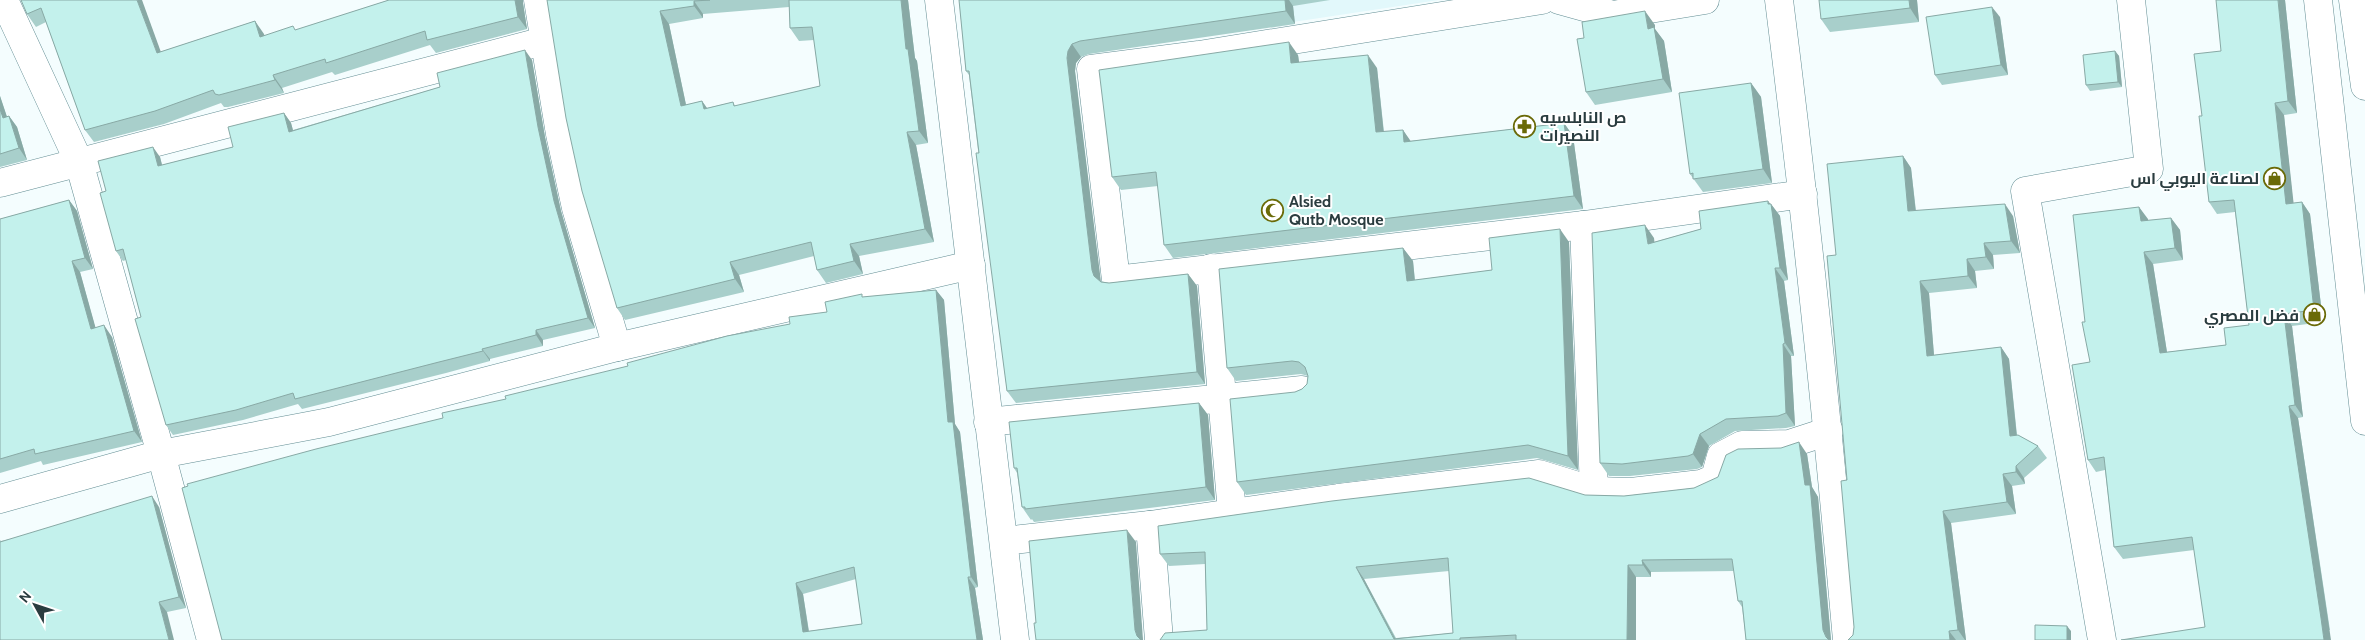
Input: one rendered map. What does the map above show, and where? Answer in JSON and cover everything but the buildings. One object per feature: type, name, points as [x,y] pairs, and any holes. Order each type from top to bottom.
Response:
[{"type":"street","points":[[4,0],[79,162],[211,640]]},
{"type":"street","points":[[538,0],[560,134],[576,208],[617,347]]},
{"type":"street","points":[[939,0],[1015,640]]},
{"type":"street","points":[[1542,0],[1209,54],[1091,69],[1116,280],[1584,225],[1804,194]]},
{"type":"street","points":[[1558,0],[1613,15],[1705,0]]},
{"type":"street","points":[[1779,0],[1804,194],[1829,431],[1847,640]]},
{"type":"street","points":[[2102,640],[2025,191],[2149,169],[2131,0]]},
{"type":"street","points":[[2318,0],[2365,421]]},
{"type":"street","points":[[2353,0],[2365,86]]},
{"type":"street","points":[[0,183],[544,41]]},
{"type":"street","points":[[2330,102],[2365,97]]},
{"type":"street","points":[[1584,225],[1594,491]]},
{"type":"street","points":[[0,499],[161,454],[330,422],[617,347],[970,265]]},
{"type":"street","points":[[1211,268],[1224,398],[1232,514]]},
{"type":"street","points":[[988,422],[1302,390]]},
{"type":"street","points":[[1004,541],[1150,525],[1338,498],[1539,474],[1594,491],[1630,492],[1701,484],[1715,478],[1721,456],[1742,444],[1789,444],[1829,431]]},
{"type":"street","points":[[1150,525],[1159,640]]},
{"type":"shaded area","points":[[1232,0],[1439,0],[1233,31]]},
{"type":"place","name":"ص النابلسيه النصيرات","points":[[1524,126]]},
{"type":"place","name":"لصناعة اليوبي اس","points":[[2275,178]]},
{"type":"place","name":"Alsied Qutb Mosque","points":[[1273,210]]},
{"type":"place","name":"فضل المصري","points":[[2315,315]]}]
